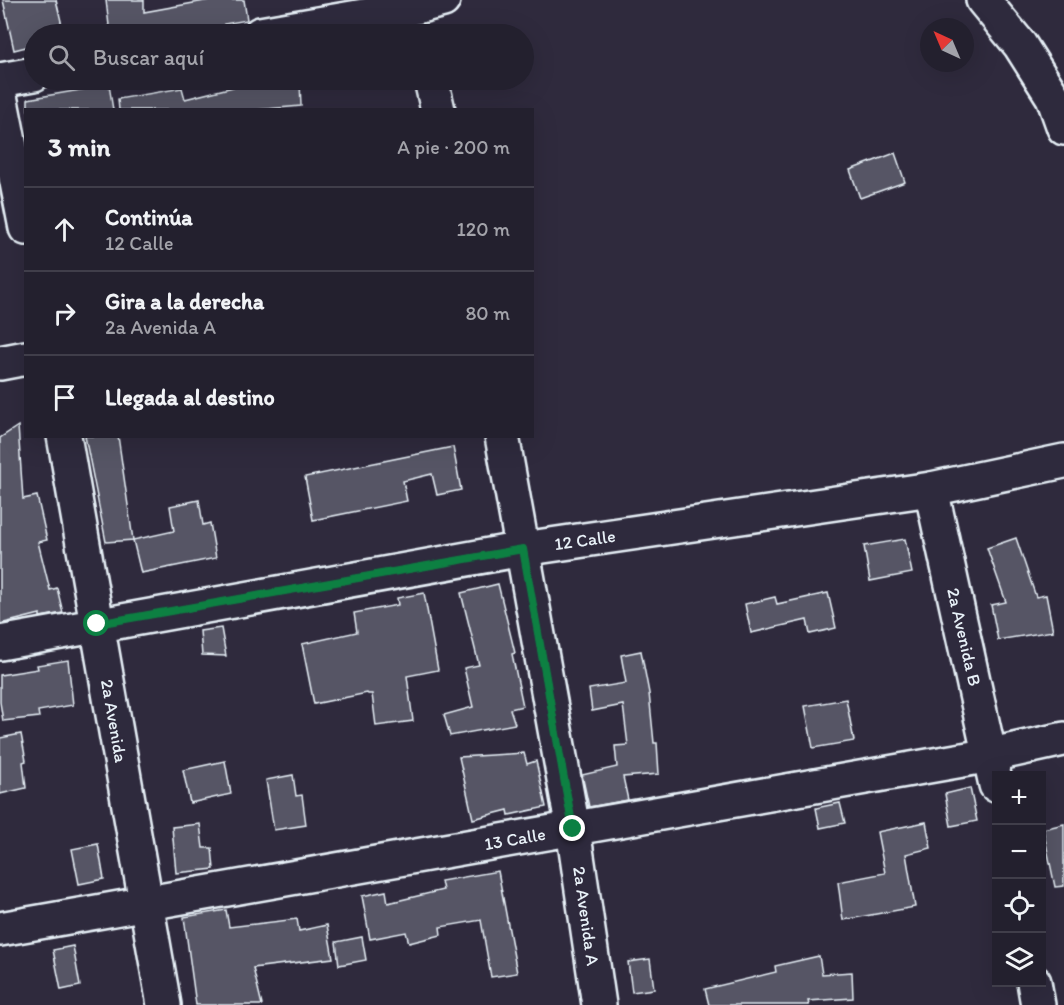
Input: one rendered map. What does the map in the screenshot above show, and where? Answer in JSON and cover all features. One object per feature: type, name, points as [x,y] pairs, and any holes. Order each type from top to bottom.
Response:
[{"type":"street","points":[[983,0],[1020,45],[1048,88],[1064,128]]},
{"type":"street","points":[[328,24],[424,10]]},
{"type":"street","points":[[0,80],[24,76]]},
{"type":"street","points":[[433,90],[438,108]]},
{"type":"street","points":[[0,96],[24,218]]},
{"type":"street","points":[[0,363],[24,358]]},
{"type":"street","name":"2a Avenida","points":[[64,438],[164,1005]]},
{"type":"street","name":"2a Avenida A","points":[[502,438],[573,829],[599,1005]]},
{"type":"street","name":"12 Calle","points":[[0,643],[523,549],[931,489],[1064,461]]},
{"type":"street","name":"2a Avenida B","points":[[931,489],[994,770]]},
{"type":"street","name":"13 Calle","points":[[0,929],[573,829],[994,770],[1064,739]]},
{"type":"street","points":[[1035,987],[1038,1005]]},
{"type":"building","points":[[3,0],[56,0],[62,24],[24,24],[24,48],[14,50]]},
{"type":"building","points":[[106,0],[144,0],[144,12],[210,0],[244,0],[247,20],[224,24],[109,24]]},
{"type":"building","points":[[80,90],[110,90],[113,108],[28,108],[28,99]]},
{"type":"building","points":[[183,90],[185,99],[221,90],[300,90],[301,106],[119,108],[118,99]]},
{"type":"building","points":[[895,153],[905,182],[860,198],[850,170]]},
{"type":"building","points":[[18,426],[23,499],[37,496],[47,540],[38,542],[50,590],[57,588],[63,613],[40,617],[40,614],[0,624],[0,438]]},
{"type":"building","points":[[85,438],[118,438],[133,540],[106,542]]},
{"type":"building","points":[[453,447],[461,490],[437,495],[432,474],[403,481],[407,501],[313,520],[305,477]]},
{"type":"building","points":[[199,500],[203,525],[210,523],[216,558],[141,573],[133,540],[174,531],[170,506]]},
{"type":"building","points":[[1016,538],[1036,597],[1046,595],[1053,631],[998,640],[991,605],[1006,602],[987,548]]},
{"type":"building","points":[[905,539],[912,573],[870,581],[864,546]]},
{"type":"building","points":[[498,584],[515,653],[512,654],[523,706],[510,709],[515,724],[450,736],[444,715],[473,707],[464,668],[479,665],[461,593]]},
{"type":"building","points":[[424,593],[438,670],[407,676],[413,721],[376,726],[372,694],[367,693],[314,704],[302,644],[357,632],[354,613],[398,605],[397,598]]},
{"type":"building","points":[[828,593],[836,628],[810,634],[807,620],[751,633],[745,604],[775,597],[777,604]]},
{"type":"building","points":[[221,628],[226,656],[202,655],[200,631]]},
{"type":"building","points":[[641,651],[649,693],[654,743],[657,743],[659,774],[623,777],[628,800],[589,807],[582,775],[617,767],[615,746],[628,745],[623,705],[592,711],[589,689],[626,683],[621,655]]},
{"type":"building","points":[[68,660],[73,705],[38,711],[39,717],[3,721],[0,675],[38,669],[37,665]]},
{"type":"building","points":[[846,699],[854,741],[813,748],[805,706]]},
{"type":"building","points":[[21,734],[26,761],[23,762],[26,788],[0,794],[0,738]]},
{"type":"building","points":[[524,753],[527,764],[536,761],[546,807],[509,815],[508,810],[473,819],[459,757]]},
{"type":"building","points":[[225,761],[231,794],[190,803],[183,770]]},
{"type":"building","points":[[293,775],[296,796],[302,795],[306,825],[274,830],[266,780]]},
{"type":"building","points":[[970,788],[977,821],[951,826],[945,794]]},
{"type":"building","points":[[840,803],[845,823],[820,828],[816,808]]},
{"type":"building","points":[[926,822],[931,848],[906,854],[915,907],[843,920],[838,882],[885,873],[877,832]]},
{"type":"building","points":[[200,824],[203,848],[212,848],[214,869],[176,873],[172,827]]},
{"type":"building","points":[[1064,824],[1064,886],[1055,887],[1046,844],[1046,828]]},
{"type":"building","points":[[98,844],[104,879],[79,884],[72,849]]},
{"type":"building","points":[[498,871],[517,973],[491,977],[481,920],[440,927],[441,935],[409,943],[406,932],[370,939],[362,896],[386,891],[388,903],[443,890],[441,881]]},
{"type":"building","points":[[226,910],[229,927],[297,919],[299,931],[327,925],[333,958],[253,968],[262,1005],[196,1005],[184,917]]},
{"type":"building","points":[[362,937],[366,960],[339,965],[336,942]]},
{"type":"building","points":[[73,946],[80,986],[61,990],[53,950]]},
{"type":"building","points":[[819,956],[822,974],[852,972],[853,998],[808,1001],[809,1005],[709,1005],[705,989],[776,972],[775,966]]},
{"type":"building","points":[[650,959],[654,989],[632,992],[628,962]]},
{"type":"route","points":[[97,624],[523,549],[573,829]]}]
